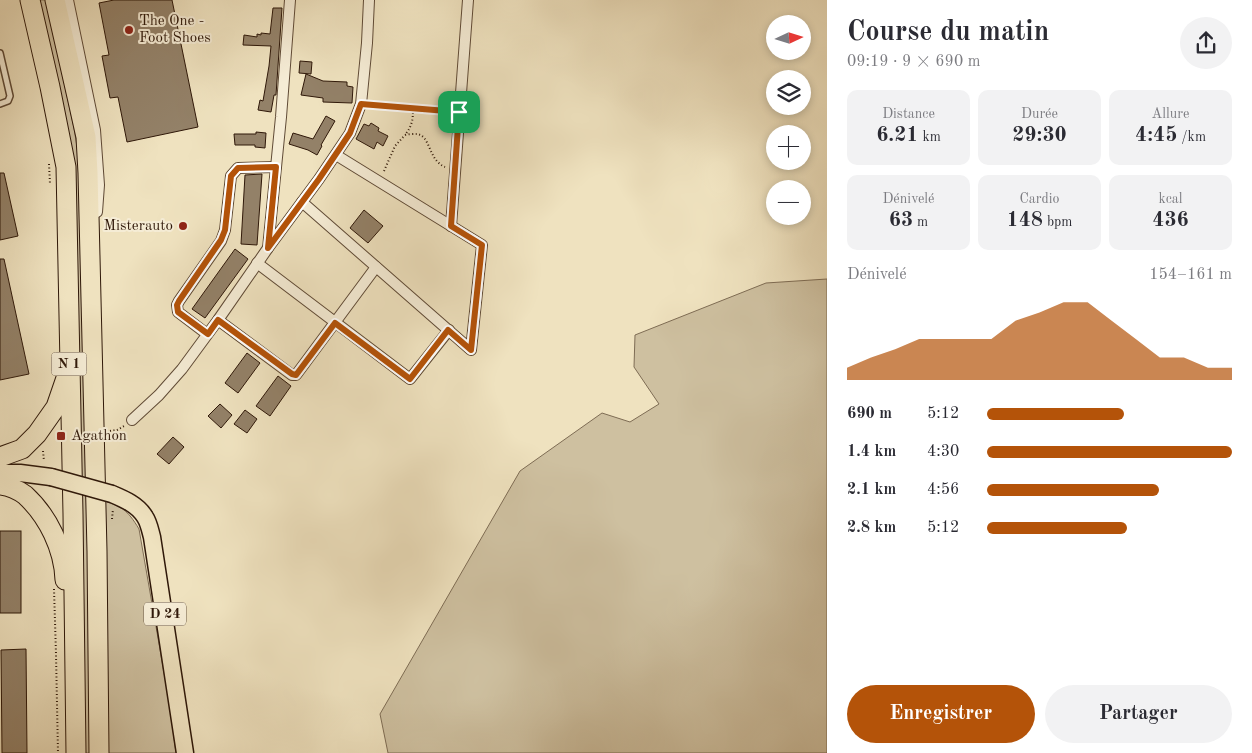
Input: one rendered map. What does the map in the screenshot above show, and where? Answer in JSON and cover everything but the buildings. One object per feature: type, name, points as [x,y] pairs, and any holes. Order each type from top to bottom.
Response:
[{"type":"highway","name":"N 1","points":[[30,0],[66,167],[76,753]]},
{"type":"highway","name":"N 1","points":[[55,0],[86,137],[91,280],[99,753]]},
{"type":"highway","points":[[0,457],[22,449],[37,434],[56,407],[70,367]]},
{"type":"highway","points":[[0,485],[24,494],[41,513],[54,534],[65,568],[67,657],[76,731]]},
{"type":"main road","name":"D 24","points":[[0,473],[51,477],[112,494],[140,510],[146,518],[152,537],[185,753]]},
{"type":"street","points":[[68,0],[95,130],[99,185],[91,280]]},
{"type":"street","points":[[268,248],[290,0]]},
{"type":"street","points":[[132,420],[159,395],[182,369],[350,133],[361,104],[369,0]]},
{"type":"street","points":[[451,226],[468,0]]},
{"type":"street","points":[[302,202],[471,350],[482,245],[336,155]]},
{"type":"street","points":[[208,334],[178,312],[177,305],[221,240],[225,230],[231,176],[238,168],[276,167]]},
{"type":"street","points":[[257,263],[410,379],[448,330]]},
{"type":"street","points":[[218,320],[296,375],[376,267]]},
{"type":"lane","points":[[0,53],[10,96],[8,101],[0,104]]},
{"type":"path","points":[[361,104],[459,112]]},
{"type":"path","points":[[380,182],[395,146],[410,128],[413,108]]},
{"type":"path","points":[[405,135],[418,134],[422,136],[439,164],[448,168],[455,167]]},
{"type":"path","points":[[48,156],[50,185]]},
{"type":"path","points":[[37,434],[41,443],[44,461]]},
{"type":"path","points":[[54,586],[58,753]]},
{"type":"shaded area","points":[[36,0],[46,0],[74,128],[82,179],[91,753],[83,753],[75,304]]},
{"type":"shaded area","points":[[827,279],[827,753],[388,753],[380,714],[520,471],[602,413],[630,422],[659,404],[634,367],[635,335],[766,283]]},
{"type":"shaded area","points":[[100,499],[114,504],[123,510],[131,517],[139,529],[170,707],[176,753],[106,753]]},
{"type":"place","name":"The One - Foot Shoes","points":[[129,30]]},
{"type":"place","name":"Misterauto","points":[[183,226]]},
{"type":"place","name":"Agathon","points":[[61,436]]},
{"type":"route","points":[[361,104],[459,112],[451,226],[482,245],[471,350],[448,330],[410,379],[335,323],[296,375],[218,320],[208,334],[178,312],[177,305],[179,301],[221,240],[225,230],[231,176],[238,168],[276,167],[268,248],[350,133],[361,104]]}]
